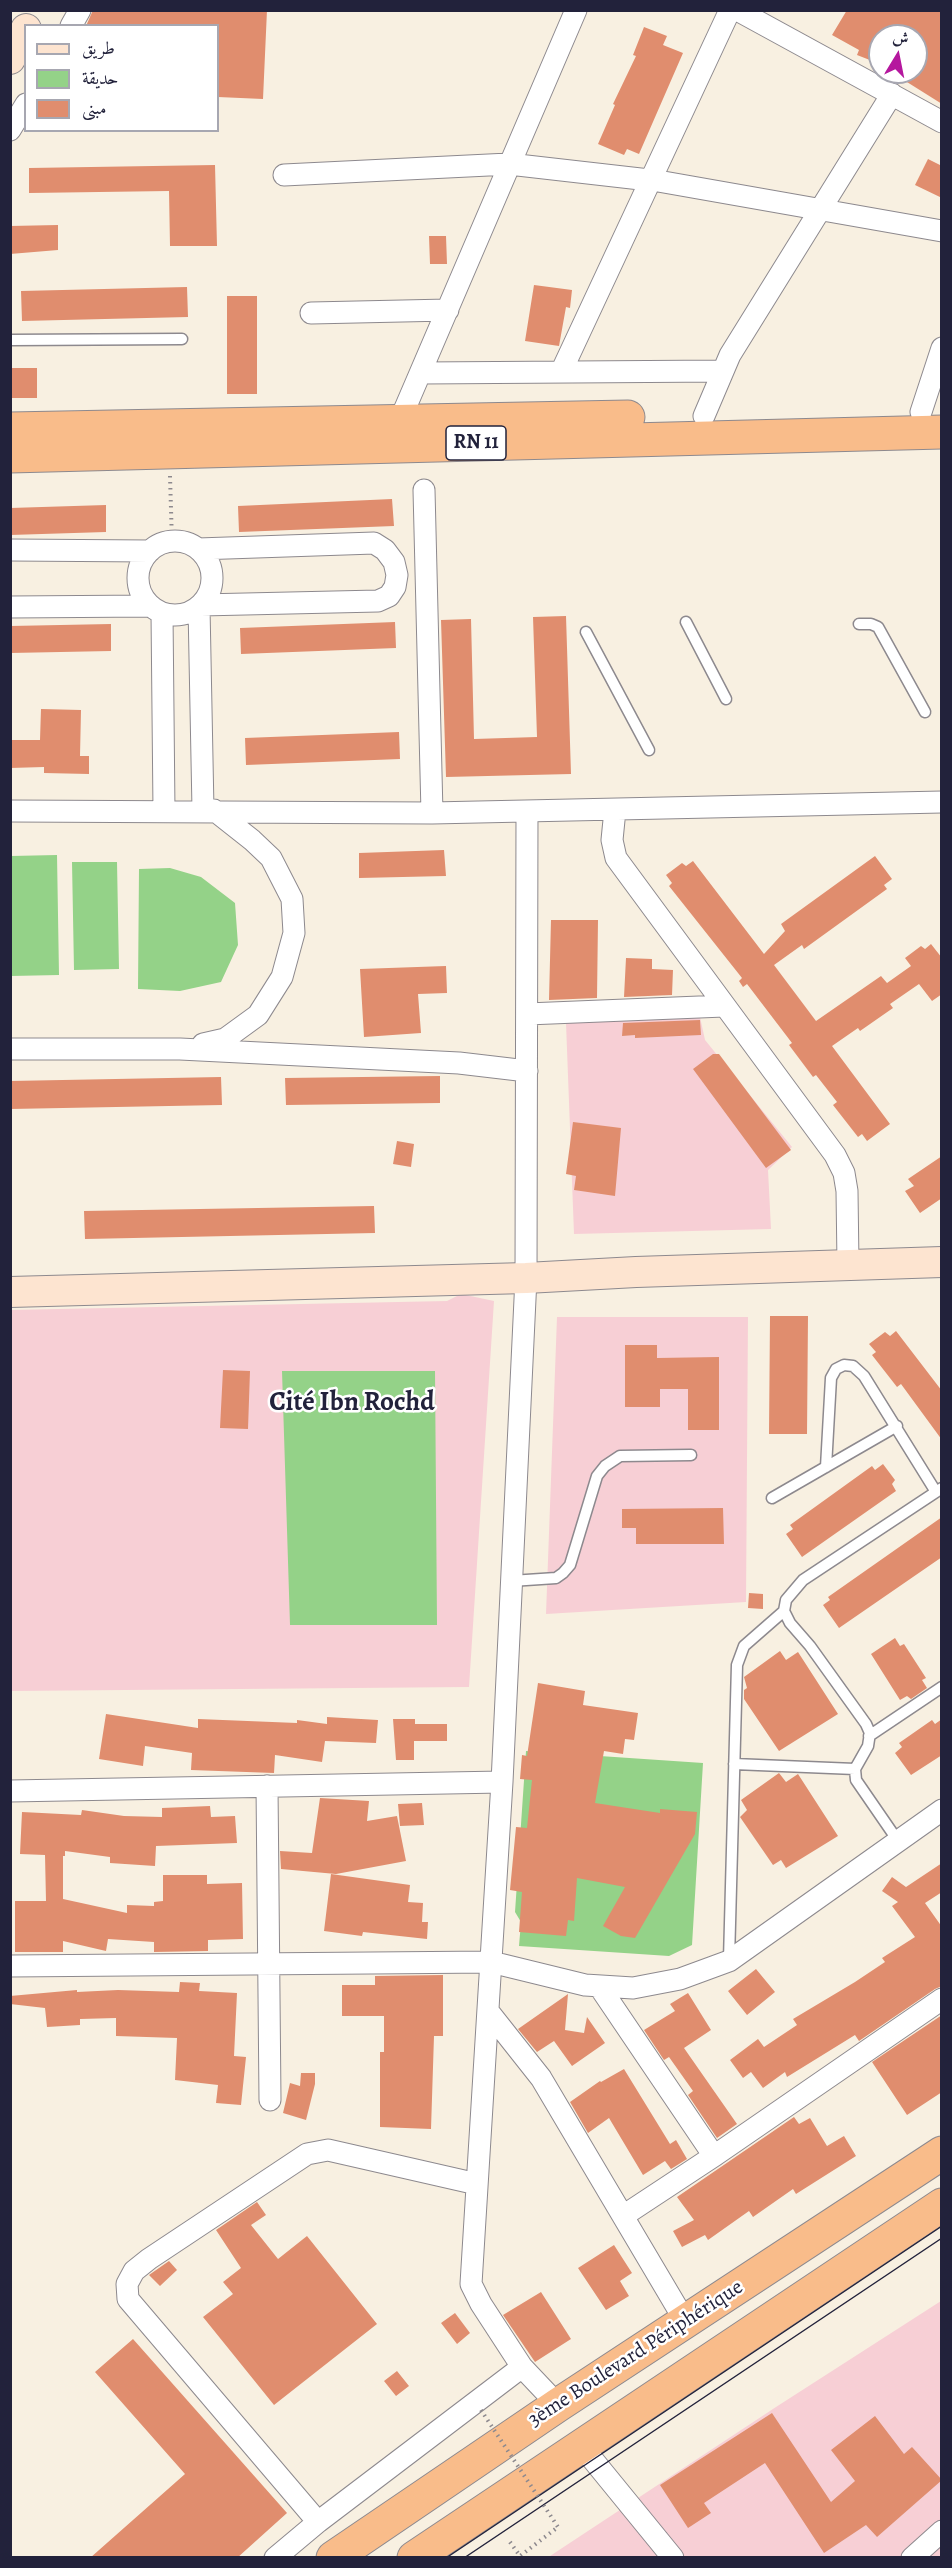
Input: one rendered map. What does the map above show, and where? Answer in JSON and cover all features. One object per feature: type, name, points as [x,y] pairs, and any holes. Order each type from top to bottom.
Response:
[{"type":"highway","name":"RN 11","points":[[10,429],[704,416],[935,418]]},
{"type":"highway","name":"RN 11","points":[[10,456],[935,418]]},
{"type":"highway","name":"3ème Boulevard Périphérique","points":[[333,2558],[558,2404],[942,2153]]},
{"type":"highway","name":"3ème Boulevard Périphérique","points":[[414,2558],[942,2205]]},
{"type":"street","points":[[27,24],[34,10]]},
{"type":"street","points":[[72,24],[80,10]]},
{"type":"street","points":[[400,420],[576,10]]},
{"type":"street","points":[[562,370],[730,10]]},
{"type":"street","points":[[737,10],[942,122]]},
{"type":"street","points":[[10,59],[24,31]]},
{"type":"street","points":[[704,416],[730,355],[892,94]]},
{"type":"street","points":[[10,130],[24,107]]},
{"type":"street","points":[[284,175],[509,164],[651,181],[822,208],[942,231]]},
{"type":"street","points":[[311,313],[448,310]]},
{"type":"street","points":[[935,418],[942,348]]},
{"type":"street","points":[[421,373],[562,370],[723,371]]},
{"type":"street","points":[[424,490],[432,813]]},
{"type":"street","points":[[10,550],[150,551],[172,542],[181,542],[198,549],[374,543],[385,549],[394,562],[397,575],[395,587],[389,597],[378,601],[200,606],[182,615],[156,609],[10,608]]},
{"type":"street","points":[[198,549],[206,558],[212,576],[208,595],[200,606],[209,810]]},
{"type":"street","points":[[150,551],[143,560],[138,584],[142,596],[156,609],[164,811]]},
{"type":"street","points":[[10,811],[209,810],[432,813],[942,802]]},
{"type":"street","points":[[180,1049],[225,1039],[258,1015],[282,977],[294,933],[292,899],[271,858],[252,840],[209,810]]},
{"type":"street","points":[[615,810],[612,840],[616,858],[835,1155],[844,1173],[847,1191],[848,1264]]},
{"type":"street","points":[[527,812],[526,1278],[502,1782],[471,2284],[481,2304],[522,2367],[558,2404]]},
{"type":"street","points":[[527,1014],[724,1006]]},
{"type":"street","points":[[10,1049],[180,1049],[459,1063],[527,1071]]},
{"type":"street","points":[[10,1292],[526,1278],[942,1262]]},
{"type":"street","points":[[10,1791],[502,1782]]},
{"type":"street","points":[[267,1786],[270,2100]]},
{"type":"street","points":[[10,1966],[490,1962],[585,1985],[633,1988],[680,1979],[729,1961],[942,1809]]},
{"type":"street","points":[[599,1986],[714,2156]]},
{"type":"street","points":[[623,2216],[942,1999]]},
{"type":"street","points":[[488,2011],[541,2078],[685,2321]]},
{"type":"street","points":[[318,2522],[128,2299],[128,2284],[134,2271],[307,2154],[328,2151],[477,2184]]},
{"type":"street","points":[[275,2558],[318,2522],[522,2367]]},
{"type":"street","points":[[580,2445],[673,2558]]},
{"type":"street","points":[[912,2558],[942,2531]]},
{"type":"lane","points":[[10,340],[182,339]]},
{"type":"lane","points":[[686,622],[726,699]]},
{"type":"lane","points":[[859,624],[871,624],[878,627],[925,712]]},
{"type":"lane","points":[[586,632],[649,750]]},
{"type":"lane","points":[[826,1467],[831,1378],[836,1369],[844,1365],[853,1366],[864,1376],[939,1490],[803,1580],[786,1600],[784,1611],[790,1623],[810,1646],[866,1724],[869,1736],[868,1746],[855,1769],[856,1780],[898,1841]]},
{"type":"lane","points":[[772,1498],[897,1426]]},
{"type":"lane","points":[[511,1581],[556,1578],[563,1574],[570,1565],[597,1476],[605,1466],[620,1456],[691,1455]]},
{"type":"lane","points":[[729,1961],[737,1665],[744,1646],[784,1611]]},
{"type":"lane","points":[[869,1736],[942,1687]]},
{"type":"lane","points":[[734,1764],[855,1769]]},
{"type":"path","points":[[168,451],[172,542]]},
{"type":"path","points":[[481,2410],[558,2527],[520,2556],[510,2542]]},
{"type":"shaded area","points":[[700,1017],[705,1040],[792,1147],[768,1170],[771,1229],[574,1234],[566,1023]]},
{"type":"shaded area","points":[[461,1294],[494,1301],[469,1687],[11,1691],[10,1310],[447,1301]]},
{"type":"shaded area","points":[[557,1317],[748,1317],[746,1602],[546,1614]]},
{"type":"shaded area","points":[[941,2301],[941,2557],[547,2558],[776,2407]]},
{"type":"green space","points":[[57,855],[59,975],[11,976],[11,856]]},
{"type":"green space","points":[[72,862],[117,862],[119,969],[74,970]]},
{"type":"green space","points":[[170,868],[201,877],[235,903],[238,945],[221,982],[180,991],[138,989],[139,869]]},
{"type":"green space","points":[[282,1371],[435,1371],[437,1625],[290,1625]]},
{"type":"green space","points":[[526,1751],[703,1763],[692,1945],[669,1956],[519,1946],[521,1922],[515,1912]]},
{"type":"building","points":[[93,10],[267,10],[263,99],[219,97],[219,24],[87,24]]},
{"type":"building","points":[[847,10],[942,10],[942,104],[910,84],[928,84],[928,24],[868,24],[868,59],[857,55],[859,50],[832,35]]},
{"type":"building","points":[[644,27],[667,36],[663,45],[683,53],[639,154],[627,149],[624,155],[598,144],[615,105],[613,104],[636,56],[633,55]]},
{"type":"building","points":[[928,159],[942,166],[942,198],[915,185]]},
{"type":"building","points":[[215,165],[217,246],[170,246],[169,191],[29,193],[29,168]]},
{"type":"building","points":[[58,225],[58,250],[10,254],[10,226]]},
{"type":"building","points":[[429,236],[446,236],[447,264],[430,264]]},
{"type":"building","points":[[534,285],[572,290],[570,308],[566,307],[559,346],[525,341]]},
{"type":"building","points":[[187,287],[188,317],[22,321],[21,291]]},
{"type":"building","points":[[227,296],[257,296],[257,394],[227,394]]},
{"type":"building","points":[[10,368],[37,368],[37,398],[10,398]]},
{"type":"building","points":[[392,499],[394,526],[239,532],[238,506]]},
{"type":"building","points":[[106,505],[106,532],[10,535],[10,508]]},
{"type":"building","points":[[566,616],[571,774],[446,777],[441,620],[471,619],[474,739],[537,737],[533,617]]},
{"type":"building","points":[[395,622],[396,648],[241,654],[240,628]]},
{"type":"building","points":[[111,624],[111,651],[10,653],[10,626]]},
{"type":"building","points":[[41,709],[81,710],[80,756],[89,756],[89,774],[44,773],[44,767],[10,768],[10,740],[40,740]]},
{"type":"building","points":[[399,732],[400,759],[246,765],[245,738]]},
{"type":"building","points":[[444,850],[446,876],[359,878],[359,853]]},
{"type":"building","points":[[875,856],[892,879],[884,885],[887,889],[804,949],[802,945],[774,965],[816,1021],[881,976],[887,983],[911,966],[905,958],[921,946],[925,949],[931,944],[942,958],[942,994],[932,1001],[919,984],[890,1004],[893,1008],[860,1031],[858,1028],[832,1046],[890,1124],[867,1141],[862,1134],[858,1137],[833,1105],[837,1102],[816,1075],[813,1077],[789,1045],[792,1043],[747,984],[743,987],[739,981],[742,978],[669,886],[672,883],[666,875],[682,863],[686,866],[693,861],[764,954],[785,931],[781,924]]},
{"type":"building","points":[[551,920],[598,920],[597,998],[549,1000]]},
{"type":"building","points":[[626,958],[652,959],[652,969],[673,970],[672,995],[624,997]]},
{"type":"building","points":[[446,966],[447,993],[418,994],[421,1033],[364,1037],[360,969]]},
{"type":"building","points":[[700,1020],[701,1035],[635,1038],[635,1035],[622,1036],[623,1023]]},
{"type":"building","points":[[713,1054],[719,1054],[791,1150],[766,1168],[693,1069]]},
{"type":"building","points":[[440,1076],[440,1103],[286,1105],[285,1078]]},
{"type":"building","points":[[221,1077],[222,1105],[10,1109],[10,1081]]},
{"type":"building","points":[[573,1122],[621,1128],[615,1196],[574,1190],[576,1176],[566,1174]]},
{"type":"building","points":[[397,1141],[414,1144],[411,1167],[393,1164]]},
{"type":"building","points":[[942,1156],[942,1198],[920,1213],[905,1191],[914,1186],[908,1179]]},
{"type":"building","points":[[374,1206],[375,1233],[85,1239],[84,1211]]},
{"type":"building","points":[[770,1316],[808,1316],[807,1434],[769,1434]]},
{"type":"building","points":[[896,1331],[942,1391],[942,1440],[901,1384],[897,1387],[872,1355],[876,1352],[869,1344],[885,1332],[890,1336]]},
{"type":"building","points":[[625,1345],[657,1345],[657,1358],[719,1357],[719,1430],[688,1430],[688,1389],[660,1389],[660,1407],[625,1407]]},
{"type":"building","points":[[223,1370],[250,1371],[248,1429],[220,1428]]},
{"type":"building","points":[[883,1464],[895,1480],[892,1484],[896,1491],[802,1557],[786,1534],[793,1529],[790,1525],[872,1466],[875,1470]]},
{"type":"building","points":[[723,1508],[724,1544],[636,1544],[636,1528],[622,1528],[622,1509]]},
{"type":"building","points":[[942,1517],[942,1557],[839,1628],[823,1605],[830,1600],[828,1597]]},
{"type":"building","points":[[749,1593],[763,1594],[763,1609],[748,1608]]},
{"type":"building","points":[[895,1638],[900,1646],[904,1644],[926,1678],[922,1680],[927,1688],[911,1699],[907,1696],[900,1700],[871,1654]]},
{"type":"building","points":[[780,1651],[786,1660],[798,1652],[838,1714],[779,1751],[744,1699],[744,1690],[747,1688],[744,1677]]},
{"type":"building","points":[[538,1683],[585,1691],[583,1705],[638,1713],[634,1740],[625,1739],[623,1754],[604,1751],[595,1803],[660,1813],[660,1809],[697,1812],[695,1834],[635,1938],[621,1936],[603,1926],[625,1887],[577,1878],[574,1921],[568,1920],[566,1936],[519,1932],[522,1892],[510,1890],[516,1827],[527,1828],[532,1780],[520,1779],[522,1755],[527,1756]]},
{"type":"building","points":[[106,1714],[198,1728],[198,1719],[297,1723],[297,1720],[327,1724],[327,1717],[378,1720],[376,1743],[325,1741],[322,1762],[275,1755],[274,1773],[191,1770],[192,1753],[145,1746],[143,1766],[99,1759]]},
{"type":"building","points":[[393,1719],[415,1719],[415,1724],[447,1724],[447,1741],[414,1741],[414,1760],[396,1760]]},
{"type":"building","points":[[942,1719],[942,1755],[911,1775],[895,1753],[902,1747],[899,1743],[932,1720],[935,1724]]},
{"type":"building","points":[[779,1773],[786,1782],[798,1774],[838,1836],[786,1868],[781,1860],[773,1865],[740,1817],[747,1810],[741,1800]]},
{"type":"building","points":[[320,1798],[369,1801],[367,1821],[397,1816],[406,1861],[336,1874],[281,1869],[280,1851],[312,1853]]},
{"type":"building","points":[[422,1803],[424,1825],[400,1826],[398,1804]]},
{"type":"building","points":[[210,1806],[211,1817],[235,1816],[237,1843],[156,1846],[155,1866],[110,1863],[110,1857],[65,1851],[63,1899],[127,1913],[127,1905],[154,1906],[154,1902],[163,1901],[163,1875],[207,1875],[207,1884],[242,1883],[243,1939],[208,1940],[208,1951],[154,1952],[154,1942],[108,1939],[106,1951],[63,1941],[63,1952],[15,1952],[15,1901],[46,1901],[45,1855],[20,1854],[22,1812],[81,1815],[82,1810],[124,1816],[162,1817],[162,1808]]},
{"type":"building","points":[[942,1863],[942,1892],[925,1903],[942,1927],[942,1986],[859,2041],[855,2035],[787,2077],[785,2072],[763,2088],[751,2072],[743,2078],[730,2060],[758,2039],[764,2047],[797,2025],[793,2019],[885,1962],[882,1958],[915,1937],[892,1906],[898,1902],[882,1891],[892,1877],[906,1887]]},
{"type":"building","points":[[331,1874],[410,1885],[408,1902],[423,1903],[422,1922],[428,1922],[427,1939],[363,1932],[362,1936],[324,1931]]},
{"type":"building","points":[[756,1969],[775,1992],[747,2015],[728,1991]]},
{"type":"building","points":[[443,1975],[443,2036],[434,2036],[431,2129],[380,2127],[380,2052],[384,2052],[384,2016],[342,2016],[342,1985],[375,1985],[375,1976]]},
{"type":"building","points":[[180,1982],[200,1983],[199,1991],[237,1993],[234,2056],[246,2057],[241,2105],[216,2103],[218,2085],[175,2080],[177,2038],[116,2036],[116,2018],[80,2019],[80,2025],[47,2027],[45,2008],[10,2004],[10,1996],[77,1990],[77,1992],[118,1990],[179,1992]]},
{"type":"building","points":[[688,1993],[711,2030],[684,2048],[737,2124],[717,2138],[688,2095],[693,2091],[669,2057],[664,2060],[644,2030],[675,2011],[670,2004]]},
{"type":"building","points":[[568,1994],[565,2030],[584,2033],[587,2017],[605,2043],[572,2066],[554,2041],[537,2052],[518,2029]]},
{"type":"building","points":[[942,2015],[942,2092],[907,2115],[872,2062]]},
{"type":"building","points":[[624,2069],[670,2144],[676,2140],[687,2159],[671,2169],[665,2161],[643,2175],[609,2118],[588,2133],[570,2102],[600,2081]]},
{"type":"building","points":[[301,2073],[315,2073],[315,2084],[306,2120],[283,2113],[290,2083],[300,2086]]},
{"type":"building","points":[[794,2117],[799,2124],[810,2118],[827,2146],[844,2136],[856,2156],[796,2194],[793,2189],[753,2217],[749,2211],[708,2240],[705,2235],[682,2247],[673,2231],[694,2220],[677,2197]]},
{"type":"building","points":[[257,2202],[266,2215],[251,2225],[278,2259],[307,2236],[377,2324],[274,2405],[203,2317],[233,2294],[223,2282],[241,2268],[216,2230]]},
{"type":"building","points":[[614,2245],[632,2273],[620,2281],[629,2296],[606,2310],[578,2268]]},
{"type":"building","points":[[169,2261],[177,2270],[160,2286],[149,2275]]},
{"type":"building","points":[[541,2292],[571,2339],[535,2362],[503,2315]]},
{"type":"building","points":[[455,2313],[470,2333],[457,2344],[441,2323]]},
{"type":"building","points":[[133,2339],[287,2513],[237,2558],[90,2558],[185,2474],[95,2372]]},
{"type":"building","points":[[397,2371],[409,2386],[396,2396],[384,2381]]},
{"type":"building","points":[[772,2413],[831,2502],[855,2481],[831,2450],[875,2416],[904,2454],[912,2447],[942,2480],[877,2537],[866,2525],[824,2553],[765,2463],[704,2503],[711,2513],[688,2528],[660,2485]]},
{"type":"tram line","points":[[446,2558],[942,2226]]},
{"type":"tram line","points":[[464,2558],[942,2238]]},
{"type":"district","name":"Cité Ibn Rochd","points":[[352,1403]]}]
